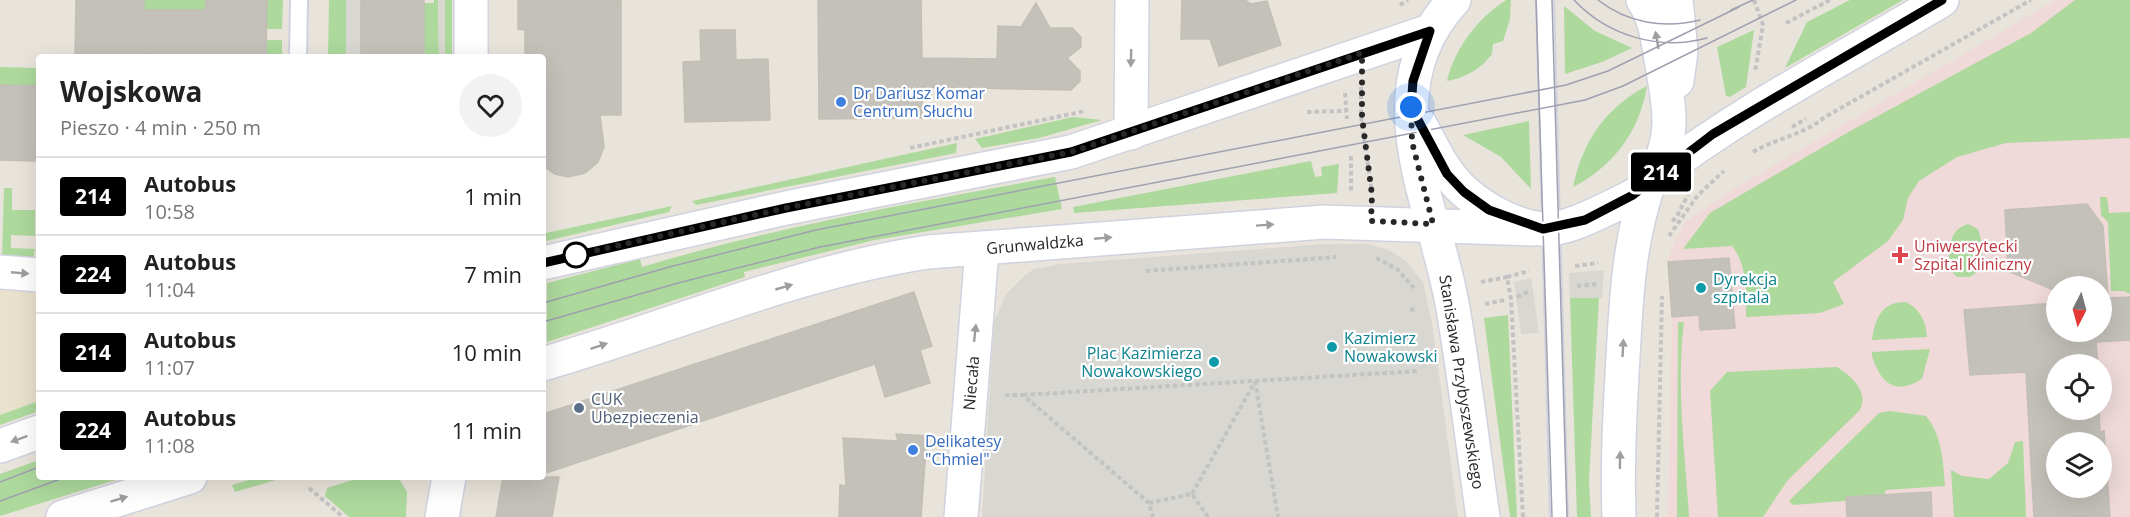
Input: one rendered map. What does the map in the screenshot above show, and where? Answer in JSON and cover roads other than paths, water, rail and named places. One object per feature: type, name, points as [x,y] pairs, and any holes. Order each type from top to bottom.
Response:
[{"type":"street","points":[[471,0],[471,54]]},
{"type":"street","points":[[1131,133],[1132,0]]},
{"type":"street","name":"Stanisława Przybyszewskiego","points":[[1454,0],[1430,31],[1413,81],[1412,142],[1448,286],[1483,517]]},
{"type":"street","points":[[1643,0],[1654,24],[1671,118]]},
{"type":"street","points":[[1619,517],[1620,406],[1626,308],[1638,214],[1668,138],[1681,51],[1676,0]]},
{"type":"street","points":[[1651,182],[1713,134],[1757,106],[1942,0]]},
{"type":"street","points":[[546,262],[786,208],[1071,152],[1430,31]]},
{"type":"street","points":[[1411,107],[1447,174],[1464,192],[1489,210],[1546,229]]},
{"type":"street","name":"Grunwaldzka","points":[[546,363],[759,294],[874,262],[928,252],[1207,229],[1323,222],[1371,221],[1518,230],[1546,229],[1585,220],[1651,182]]},
{"type":"street","name":"Niecała","points":[[961,517],[982,249]]},
{"type":"street","points":[[0,272],[36,275]]},
{"type":"street","points":[[0,446],[36,433]]},
{"type":"street","points":[[63,517],[180,480]]},
{"type":"lane","points":[[298,54],[299,0]]},
{"type":"lane","points":[[1545,0],[1546,229],[1559,517]]},
{"type":"tram line","points":[[1536,0],[1552,517]]},
{"type":"tram line","points":[[1552,0],[1567,517]]},
{"type":"tram line","points":[[1574,0],[1602,23],[1635,37],[1671,43],[1707,38]]},
{"type":"tram line","points":[[1598,0],[1621,14],[1646,22],[1673,24],[1700,20]]},
{"type":"tram line","points":[[1731,10],[1753,0]]},
{"type":"tram line","points":[[546,321],[678,283],[820,247],[1585,100],[1623,86],[1796,0]]},
{"type":"tram line","points":[[546,302],[673,266],[816,230],[1566,85],[1608,71],[1739,7]]},
{"type":"tram line","points":[[0,482],[36,468]]},
{"type":"tram line","points":[[0,501],[58,480]]},
{"type":"place","name":"Dr Dariusz Komar Centrum Słuchu","points":[[841,102]]},
{"type":"place","name":"Uniwersytecki Szpital Kliniczny","points":[[1900,255]]},
{"type":"place","name":"Dyrekcja szpitala","points":[[1701,288]]},
{"type":"place","name":"Kazimierz Nowakowski","points":[[1332,347]]},
{"type":"place","name":"Plac Kazimierza Nowakowskiego","points":[[1214,362]]},
{"type":"place","name":"CUK Ubezpieczenia","points":[[579,408]]},
{"type":"place","name":"Delikatesy \"Chmiel\"","points":[[913,450]]}]
